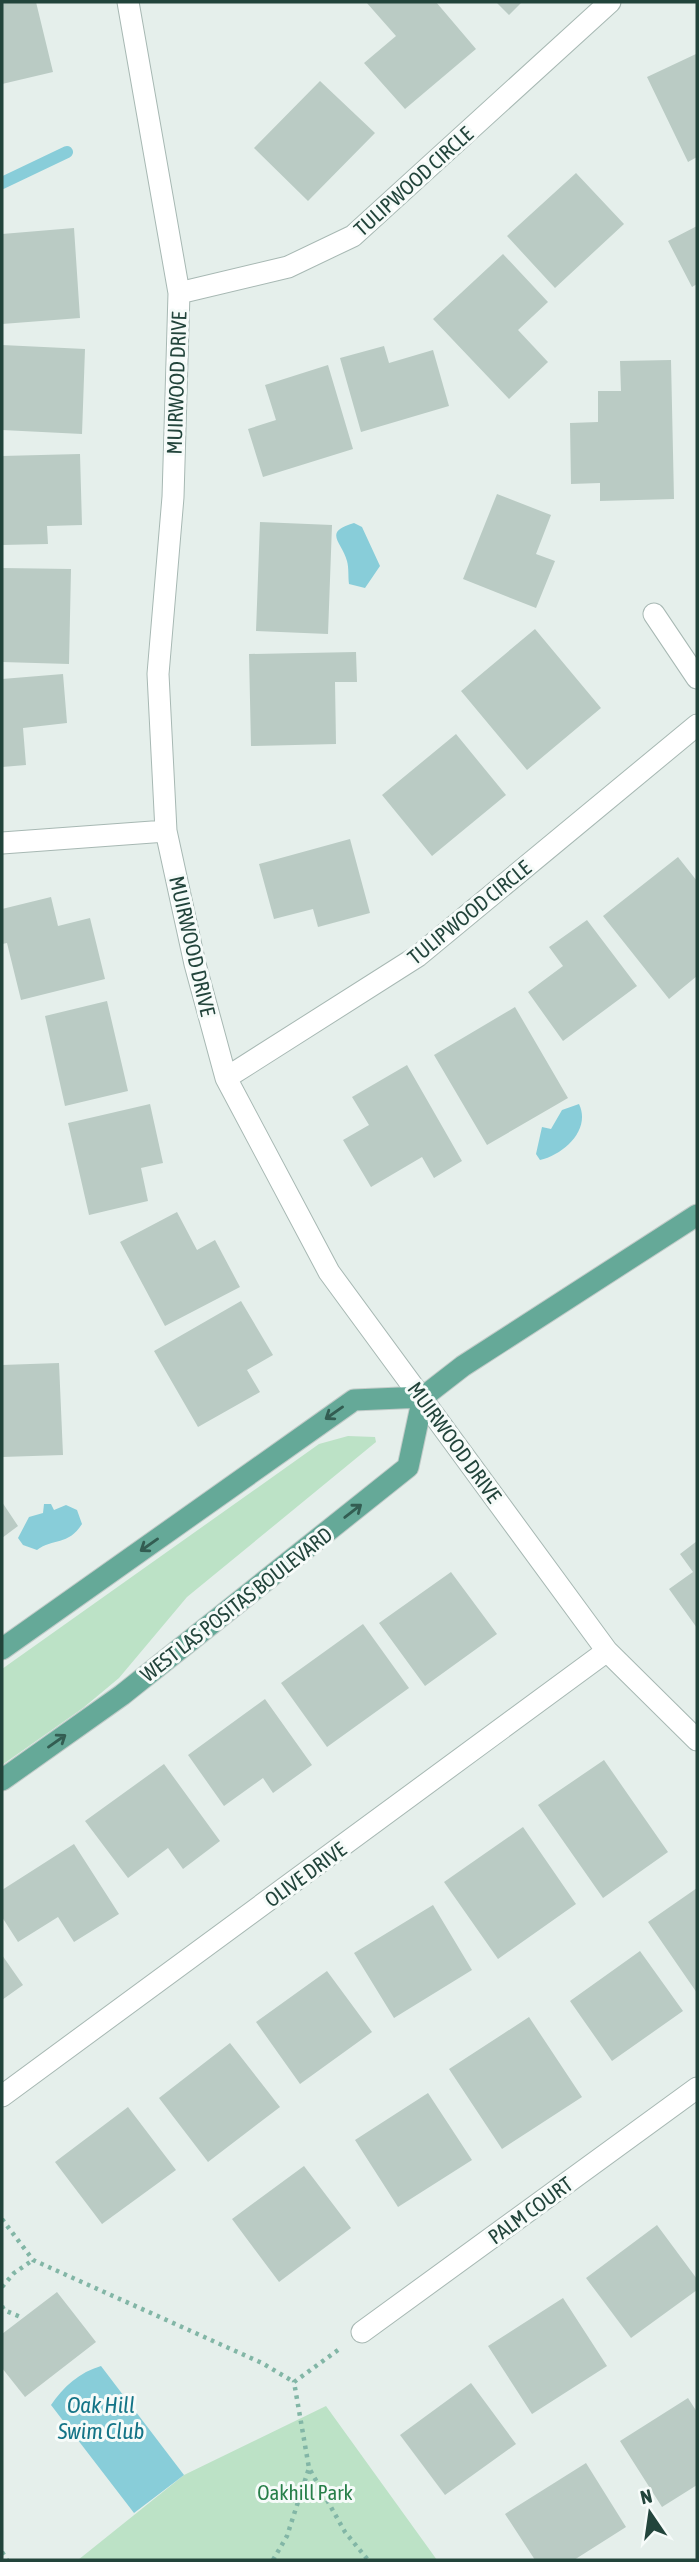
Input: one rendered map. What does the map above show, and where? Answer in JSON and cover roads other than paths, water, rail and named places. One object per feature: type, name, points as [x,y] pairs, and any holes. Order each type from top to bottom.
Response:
[{"type":"main road","points":[[2,1649],[354,1400],[423,1397],[463,1366],[697,1215]]},
{"type":"main road","name":"WEST LAS POSITAS BOULEVARD","points":[[2,1780],[122,1695],[408,1467],[423,1397]]},
{"type":"street","name":"MUIRWOOD DRIVE","points":[[128,2],[179,293],[173,498],[158,674],[166,831],[195,964],[226,1078],[330,1272],[607,1651],[697,1740]]},
{"type":"street","name":"TULIPWOOD CIRCLE","points":[[179,293],[288,267],[353,236],[610,2]]},
{"type":"street","points":[[654,614],[697,678]]},
{"type":"street","name":"TULIPWOOD CIRCLE","points":[[226,1078],[418,956],[697,725]]},
{"type":"street","points":[[2,843],[166,831]]},
{"type":"street","name":"OLIVE DRIVE","points":[[2,2096],[607,1651]]},
{"type":"street","name":"PALM COURT","points":[[362,2332],[697,2088]]},
{"type":"water","points":[[354,523],[362,527],[380,566],[365,588],[349,584],[347,561],[336,534],[344,526]]},
{"type":"water","points":[[579,1104],[582,1113],[579,1131],[558,1152],[540,1160],[536,1154],[542,1127],[551,1129],[562,1110]]},
{"type":"water","points":[[44,1504],[51,1504],[54,1510],[66,1505],[77,1510],[82,1524],[66,1539],[37,1550],[23,1545],[18,1538],[29,1517],[43,1513]]},
{"type":"water","name":"Oak Hill Swim Club","points":[[101,2366],[184,2475],[134,2513],[51,2405],[73,2381]]},
{"type":"waterway","points":[[2,183],[67,152]]},
{"type":"park label","name":"Oakhill Park","points":[[305,2492]]}]
